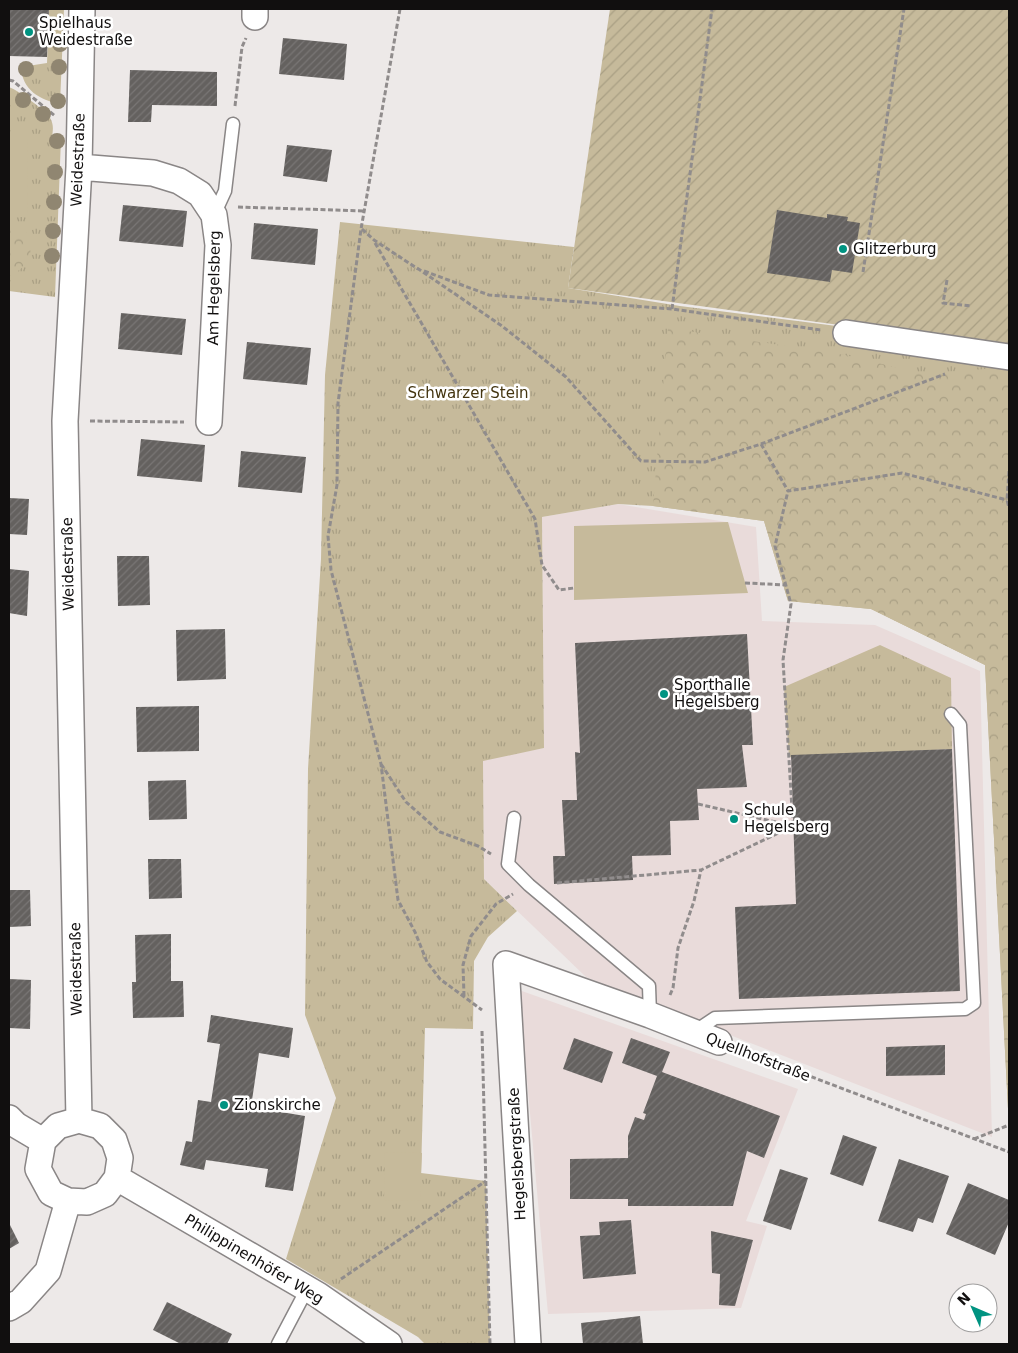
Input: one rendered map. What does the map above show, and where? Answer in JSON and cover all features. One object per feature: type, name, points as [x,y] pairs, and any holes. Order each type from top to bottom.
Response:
[{"type":"street","name":"Weidestraße","points":[[79,1120],[65,421],[79,167],[82,9]]},
{"type":"street","name":"Am Hegelsberg","points":[[79,167],[152,173],[179,181],[224,211],[218,245],[209,422]]},
{"type":"street","points":[[846,333],[1009,357]]},
{"type":"street","name":"Quellhofstraße","points":[[506,964],[656,1017],[719,1042]]},
{"type":"street","name":"Hegelsbergstraße","points":[[506,964],[528,1344]]},
{"type":"street","points":[[9,1118],[16,1125],[43,1141]]},
{"type":"street","points":[[79,1120],[100,1126],[114,1140],[120,1158],[116,1178],[105,1194],[87,1202],[68,1201],[51,1193],[38,1169],[43,1141],[58,1126],[79,1120]]},
{"type":"street","name":"Philippinenhöfer Weg","points":[[116,1178],[312,1292],[388,1344]]},
{"type":"street","points":[[9,1308],[21,1301],[48,1271],[68,1201]]},
{"type":"lane","points":[[224,211],[233,124]]},
{"type":"lane","points":[[694,1032],[716,1018],[965,1009],[974,1003],[960,725],[951,714]]},
{"type":"lane","points":[[514,818],[508,864],[529,885],[649,986],[656,1017]]},
{"type":"lane","points":[[278,1344],[312,1292]]},
{"type":"path","points":[[400,9],[362,229],[338,403],[337,485],[328,536],[331,570],[381,764],[398,900],[415,932],[427,962],[440,979],[482,1010],[508,1011]]},
{"type":"path","points":[[672,309],[712,9]]},
{"type":"path","points":[[863,272],[904,9]]},
{"type":"path","points":[[233,124],[242,47],[255,13]]},
{"type":"path","points":[[9,80],[13,81],[57,118]]},
{"type":"path","points":[[224,211],[365,211]]},
{"type":"path","points":[[362,229],[374,240],[502,326],[566,377],[641,461],[705,462],[761,444],[950,372]]},
{"type":"path","points":[[374,240],[535,519],[542,566],[559,590],[574,588]]},
{"type":"path","points":[[417,268],[489,295],[672,309],[846,333]]},
{"type":"path","points":[[947,280],[944,303],[972,306]]},
{"type":"path","points":[[65,421],[209,422]]},
{"type":"path","points":[[761,444],[788,491],[775,546],[791,604],[783,660],[793,826]]},
{"type":"path","points":[[1009,471],[1007,500],[1009,508]]},
{"type":"path","points":[[788,491],[902,473],[1007,500]]},
{"type":"path","points":[[745,583],[786,585]]},
{"type":"path","points":[[381,764],[406,802],[440,832],[478,846],[508,864]]},
{"type":"path","points":[[698,804],[793,826]]},
{"type":"path","points":[[464,996],[464,965],[471,936],[496,904],[529,885],[701,870],[793,826]]},
{"type":"path","points":[[656,1017],[673,988],[678,948],[694,900],[701,870]]},
{"type":"path","points":[[482,1010],[482,1019]]},
{"type":"path","points":[[482,1029],[490,1344]]},
{"type":"path","name":"Quellhofstraße","points":[[719,1042],[1009,1152]]},
{"type":"path","points":[[974,1139],[1009,1125]]},
{"type":"path","points":[[312,1292],[486,1181]]},
{"type":"shaded area","name":"Schule Hegelsberg","points":[[618,504],[756,527],[762,621],[875,625],[980,671],[992,1137],[668,1011],[586,977],[484,879],[483,760],[544,748],[542,517]]},
{"type":"shaded area","points":[[519,990],[798,1089],[746,1221],[767,1226],[741,1308],[548,1314]]},
{"type":"green space","points":[[49,9],[64,9],[60,104],[46,100],[33,93],[25,82],[21,67],[47,63]]},
{"type":"green space","points":[[610,9],[1009,9],[1009,348],[568,288]]},
{"type":"green space","points":[[9,87],[19,92],[47,114],[52,123],[52,137],[61,138],[55,297],[9,291]]},
{"type":"green space","points":[[9,138],[28,138],[27,217],[9,217]]},
{"type":"green space","name":"Schwarzer Stein","points":[[340,222],[574,247],[568,288],[680,306],[1009,348],[1009,1128],[985,665],[871,609],[788,601],[764,521],[653,506],[618,504],[542,517],[544,748],[483,761],[484,879],[517,911],[488,937],[474,961],[473,1029],[425,1028],[421,1173],[486,1181],[490,1344],[425,1344],[418,1337],[286,1259],[336,1098],[305,1015],[308,769],[321,559],[325,375]]},
{"type":"green space","points":[[9,227],[24,228],[31,239],[30,261],[12,276],[9,276]]},
{"type":"green space","points":[[668,328],[845,355],[923,374],[1009,367],[1009,1128],[985,665],[871,609],[788,601],[764,521],[653,506]]},
{"type":"green space","points":[[728,522],[748,593],[574,600],[574,526]]},
{"type":"green space","points":[[880,645],[951,678],[952,749],[789,757],[784,687]]},
{"type":"green space","points":[[385,1152],[422,1153],[420,1201],[384,1200]]},
{"type":"building","name":"Spielhaus Weidestraße","points":[[9,9],[49,9],[47,57],[9,56]]},
{"type":"building","points":[[283,38],[347,44],[344,80],[279,74]]},
{"type":"building","points":[[130,70],[217,72],[217,106],[152,105],[151,122],[128,122]]},
{"type":"building","points":[[287,145],[332,150],[327,182],[283,176]]},
{"type":"building","points":[[123,205],[187,211],[183,247],[119,241]]},
{"type":"building","points":[[777,210],[827,218],[827,214],[848,217],[847,221],[860,223],[852,273],[832,270],[830,282],[767,273]]},
{"type":"building","points":[[254,223],[318,229],[315,265],[251,259]]},
{"type":"building","points":[[121,313],[186,319],[182,355],[118,349]]},
{"type":"building","points":[[247,342],[311,348],[307,385],[243,379]]},
{"type":"building","points":[[141,439],[205,445],[202,482],[137,476]]},
{"type":"building","points":[[241,451],[306,457],[302,493],[238,487]]},
{"type":"building","points":[[9,498],[29,499],[27,535],[9,534]]},
{"type":"building","points":[[117,556],[149,556],[150,605],[118,606]]},
{"type":"building","points":[[9,569],[29,571],[27,616],[9,613]]},
{"type":"building","points":[[225,629],[226,679],[177,681],[176,630]]},
{"type":"building","points":[[747,634],[753,745],[742,745],[747,787],[697,789],[699,820],[670,821],[671,855],[632,856],[633,880],[554,884],[553,856],[565,856],[562,800],[577,800],[575,752],[580,753],[575,643]]},
{"type":"building","points":[[199,706],[199,751],[137,752],[136,707]]},
{"type":"building","points":[[952,749],[960,991],[739,999],[735,907],[796,904],[791,755]]},
{"type":"building","points":[[186,780],[187,819],[149,820],[148,781]]},
{"type":"building","points":[[148,859],[181,859],[182,898],[149,899]]},
{"type":"building","points":[[9,890],[30,890],[31,926],[9,927]]},
{"type":"building","points":[[171,934],[171,981],[183,981],[184,1017],[133,1018],[132,982],[136,982],[135,935]]},
{"type":"building","points":[[9,979],[31,980],[30,1029],[9,1028]]},
{"type":"building","name":"Zionskirche","points":[[211,1015],[293,1028],[289,1058],[259,1053],[251,1107],[305,1116],[293,1191],[265,1187],[268,1169],[206,1160],[204,1170],[180,1165],[186,1141],[192,1142],[198,1100],[211,1102],[220,1044],[207,1042]]},
{"type":"building","points":[[574,1038],[613,1052],[602,1083],[563,1069]]},
{"type":"building","points":[[631,1038],[670,1052],[662,1072],[780,1116],[764,1158],[747,1151],[733,1206],[628,1206],[628,1199],[570,1199],[570,1159],[628,1158],[628,1136],[635,1117],[644,1120],[646,1114],[643,1113],[657,1076],[622,1063]]},
{"type":"building","points":[[945,1045],[945,1075],[886,1076],[886,1047]]},
{"type":"building","points":[[843,1135],[877,1147],[863,1186],[830,1174]]},
{"type":"building","points":[[899,1159],[949,1176],[933,1223],[918,1218],[913,1232],[878,1221]]},
{"type":"building","points":[[780,1169],[808,1178],[791,1230],[763,1221]]},
{"type":"building","points":[[968,1183],[1009,1200],[1009,1222],[995,1255],[946,1234]]},
{"type":"building","points":[[631,1220],[636,1274],[583,1279],[580,1236],[600,1235],[599,1222]]},
{"type":"building","points":[[9,1223],[19,1243],[9,1249]]},
{"type":"building","points":[[711,1231],[753,1240],[735,1306],[719,1305],[720,1274],[712,1273]]},
{"type":"building","points":[[167,1302],[232,1334],[227,1344],[181,1344],[153,1330]]},
{"type":"building","points":[[640,1316],[643,1344],[583,1344],[581,1323]]},
{"type":"place","name":"Spielhaus Weidestraße","points":[[29,32]]},
{"type":"place","name":"Glitzerburg","points":[[843,249]]},
{"type":"place","name":"Sporthalle Hegelsberg","points":[[664,694]]},
{"type":"place","name":"Schule Hegelsberg","points":[[734,819]]},
{"type":"place","name":"Zionskirche","points":[[224,1105]]}]
